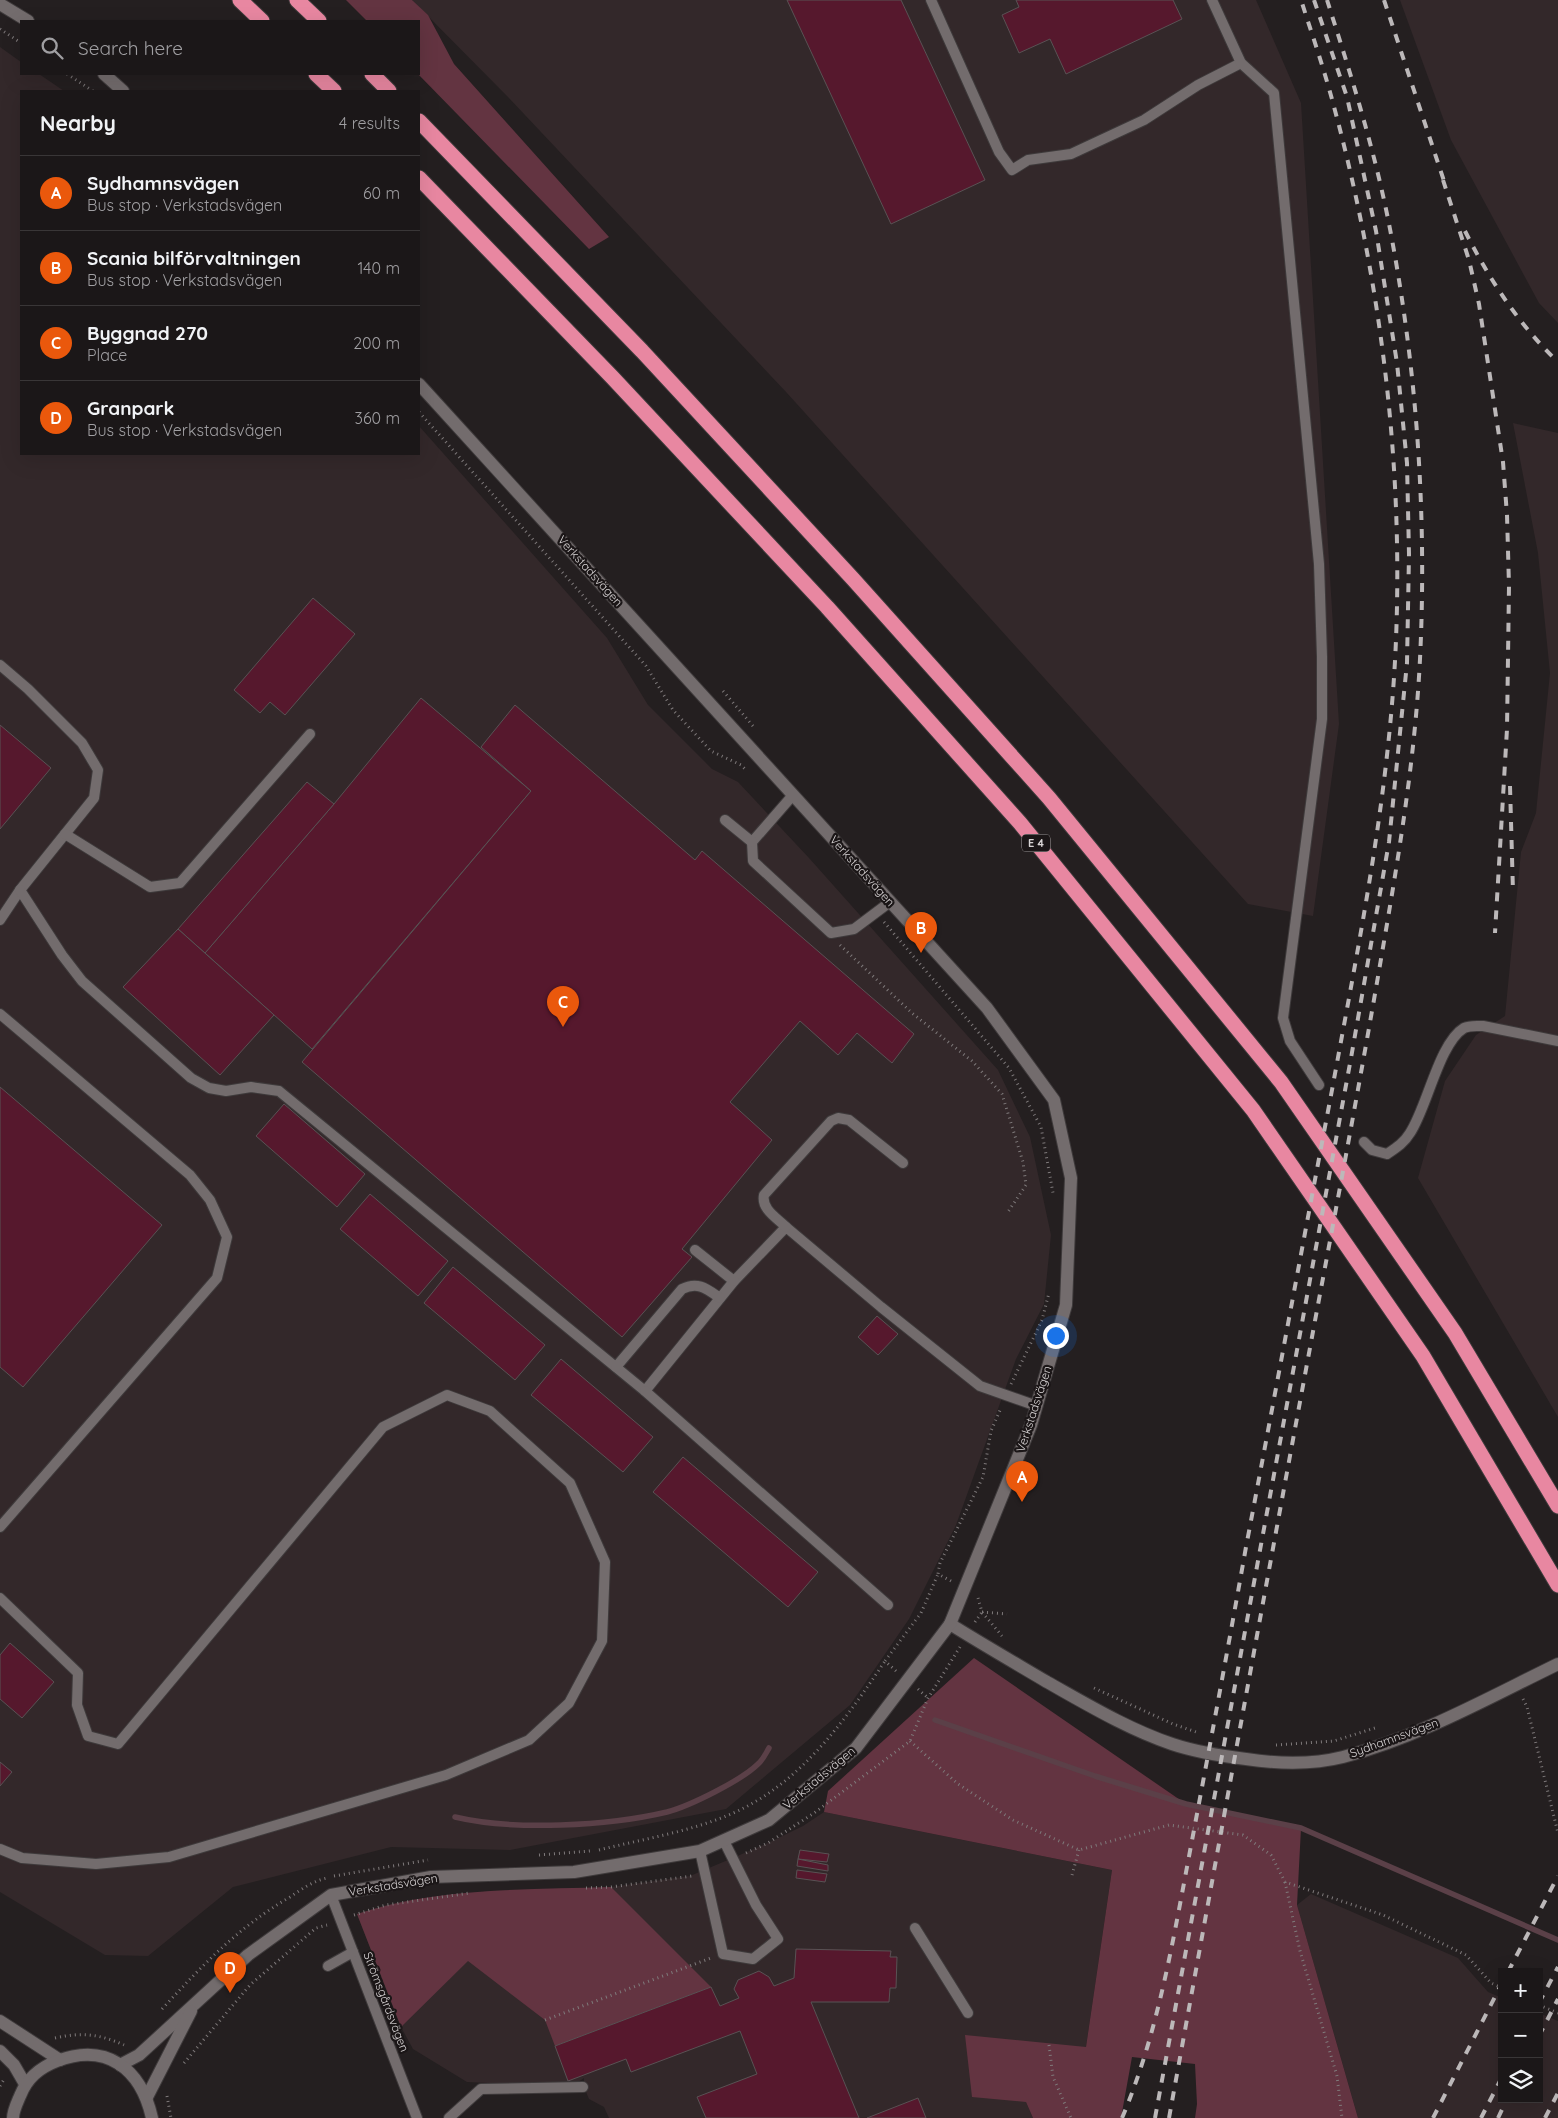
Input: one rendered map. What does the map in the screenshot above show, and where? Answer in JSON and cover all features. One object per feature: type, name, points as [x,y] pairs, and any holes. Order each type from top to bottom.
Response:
[{"type":"highway","points":[[240,0],[261,20]]},
{"type":"highway","points":[[297,0],[318,20]]},
{"type":"highway","points":[[317,75],[333,90]]},
{"type":"highway","points":[[373,75],[389,90]]},
{"type":"highway","points":[[420,122],[642,351],[853,579],[1049,798],[1281,1082],[1455,1333],[1558,1506]]},
{"type":"highway","name":"E 4","points":[[420,179],[612,377],[827,607],[1020,823],[1253,1110],[1423,1356],[1558,1585]]},
{"type":"main road","points":[[0,4],[26,20]]},
{"type":"main road","points":[[105,75],[122,90]]},
{"type":"main road","name":"Verkstadsvägen","points":[[120,2065],[139,2054],[195,2005],[248,1954],[331,1895],[431,1877],[574,1872],[700,1851],[769,1820],[856,1748],[950,1624],[1032,1425],[1066,1305],[1071,1178],[1054,1100],[987,1008],[420,385]]},
{"type":"main road","name":"Sydhamnsvägen","points":[[950,1624],[1077,1699],[1137,1731],[1174,1745],[1211,1754],[1278,1764],[1308,1763],[1342,1757],[1385,1744],[1434,1724],[1558,1664]]},
{"type":"main road","name":"Verkstadsvägen","points":[[147,2097],[195,2005]]},
{"type":"main road","points":[[0,2021],[60,2060]]},
{"type":"main road","points":[[0,2051],[14,2065],[25,2084]]},
{"type":"main road","points":[[13,2118],[25,2084],[42,2067],[75,2054],[99,2056],[120,2065],[132,2075],[147,2097],[152,2118]]},
{"type":"lane","points":[[931,0],[999,152],[1012,170],[1028,160],[1071,154],[1144,120],[1198,84],[1241,63]]},
{"type":"lane","points":[[1212,0],[1241,63],[1274,93],[1319,564],[1322,719],[1283,1018],[1290,1041],[1319,1085]]},
{"type":"lane","points":[[0,665],[28,689],[82,743],[98,770],[94,798],[20,890],[0,920]]},
{"type":"lane","points":[[65,834],[150,887],[180,883],[310,734]]},
{"type":"lane","points":[[752,842],[793,795]]},
{"type":"lane","points":[[725,820],[752,842],[754,861],[831,933],[854,929],[890,902]]},
{"type":"lane","points":[[20,890],[62,955],[82,981],[191,1078],[209,1088],[226,1091],[251,1087],[279,1090],[645,1391],[888,1605]]},
{"type":"lane","points":[[0,1014],[190,1175],[210,1200],[227,1238],[217,1278],[0,1527]]},
{"type":"lane","points":[[1364,1142],[1372,1150],[1387,1154],[1403,1143],[1416,1122],[1446,1050],[1462,1029],[1471,1026],[1483,1026],[1558,1041]]},
{"type":"lane","points":[[903,1163],[849,1120],[838,1118],[831,1121],[764,1195],[765,1208],[880,1307],[980,1386],[1037,1406]]},
{"type":"lane","points":[[645,1391],[734,1281],[786,1227]]},
{"type":"lane","points":[[695,1250],[734,1281]]},
{"type":"lane","points":[[616,1367],[682,1289],[691,1285],[698,1285],[720,1298]]},
{"type":"lane","points":[[0,1598],[78,1673],[77,1705],[88,1736],[118,1744],[384,1427],[447,1395],[490,1411],[570,1483],[605,1562],[602,1641],[569,1703],[529,1740],[446,1774],[169,1857],[96,1864],[22,1858],[0,1849]]},
{"type":"lane","points":[[700,1851],[723,1954],[753,1958],[778,1939],[756,1905],[724,1841]]},
{"type":"lane","name":"Strömsgårdsvägen","points":[[331,1895],[417,2118]]},
{"type":"lane","points":[[915,1928],[968,2013]]},
{"type":"lane","points":[[328,1966],[352,1952]]},
{"type":"lane","points":[[449,2118],[482,2090],[584,2087]]},
{"type":"path","points":[[0,29],[20,42]]},
{"type":"path","points":[[69,75],[91,90]]},
{"type":"path","points":[[420,413],[646,666],[673,710],[711,751],[741,765],[748,772]]},
{"type":"path","points":[[876,912],[908,953],[1009,1068],[1041,1127],[1055,1200]]},
{"type":"path","points":[[831,933],[846,953],[912,1013],[972,1061],[1002,1094],[1023,1162],[1026,1185],[1008,1212]]},
{"type":"path","points":[[537,1856],[595,1851],[681,1830],[732,1814],[785,1782],[824,1742],[861,1697],[921,1613],[938,1574],[940,1564],[983,1478],[991,1431],[1042,1320],[1052,1284]]},
{"type":"path","points":[[938,1574],[977,1594],[982,1612],[1005,1639]]},
{"type":"path","points":[[982,1612],[1007,1614]]},
{"type":"path","points":[[885,1661],[928,1698]]},
{"type":"path","points":[[1088,1685],[1173,1724],[1204,1735]]},
{"type":"path","points":[[1516,1685],[1528,1707],[1558,1833]]},
{"type":"path","points":[[1270,1745],[1334,1741],[1381,1726]]},
{"type":"path","points":[[910,1741],[958,1784],[1013,1820],[1079,1850],[1169,1825],[1244,1835],[1271,1855],[1285,1882],[1300,1951],[1337,2076],[1342,2118]]},
{"type":"path","points":[[1072,1875],[1079,1850]]},
{"type":"path","points":[[158,2014],[222,1946],[272,1907],[318,1880],[394,1864],[431,1860]]},
{"type":"path","points":[[1285,1882],[1383,1915],[1466,1954],[1491,1983],[1498,1986]]},
{"type":"path","points":[[545,2020],[723,1954]]},
{"type":"path","points":[[1543,2007],[1558,2013]]},
{"type":"path","points":[[1049,2045],[1053,2077],[1072,2118]]},
{"type":"path","points":[[166,2094],[171,2118]]},
{"type":"shaded area","points":[[346,0],[412,0],[428,15],[454,64],[609,237],[589,249],[419,75],[420,20],[366,20]]},
{"type":"shaded area","points":[[412,0],[1256,0],[1301,103],[1339,724],[1313,916],[1248,904],[787,393],[508,97]]},
{"type":"shaded area","points":[[1400,0],[1558,0],[1558,323],[1539,303],[1451,140]]},
{"type":"shaded area","points":[[0,47],[20,61],[20,75],[40,75],[63,90],[20,90],[20,455],[420,455],[420,427],[607,638],[648,705],[712,769],[738,782],[809,858],[998,1070],[1030,1137],[1051,1235],[1044,1304],[1016,1359],[956,1525],[909,1619],[850,1705],[726,1809],[510,1850],[391,1847],[233,1887],[148,1956],[105,1955],[0,1892]]},
{"type":"shaded area","points":[[1513,423],[1558,433],[1558,1417],[1418,1178],[1445,1081],[1476,1035],[1505,1016],[1521,852],[1536,813],[1550,673],[1538,553]]},
{"type":"shaded area","points":[[974,1658],[1186,1804],[1301,1828],[1297,1905],[1358,2118],[1195,2118],[1197,2104],[1195,2064],[1132,2057],[1121,2118],[1033,2118],[1026,2102],[972,2097],[965,2035],[1086,2047],[1112,1870],[824,1812],[828,1791]]},
{"type":"shaded area","points":[[824,1812],[1112,1870],[1086,2047],[1026,2102],[1033,2118],[609,2118],[604,2107],[589,2099],[584,2087],[584,2078],[571,2087],[467,2082],[413,2049],[401,2027],[357,1914],[386,1905],[490,1891],[611,1887],[690,1876],[768,1843],[803,1826]]},
{"type":"shaded area","points":[[611,1887],[711,1987],[555,2046],[545,2020],[468,1961],[401,2027],[357,1914],[388,1905],[451,1894]]},
{"type":"shaded area","points":[[1311,1894],[1458,1958],[1488,1992],[1498,1996],[1498,2103],[1543,2103],[1543,2015],[1558,2021],[1558,2118],[1358,2118],[1297,1905]]},
{"type":"building","points":[[787,0],[901,0],[985,180],[891,224]]},
{"type":"building","points":[[1016,0],[1173,0],[1182,19],[1066,74],[1050,39],[1019,53],[1002,15],[1019,7]]},
{"type":"building","points":[[313,598],[355,634],[285,715],[270,702],[260,713],[234,690]]},
{"type":"building","points":[[421,698],[531,791],[312,1049],[205,953],[334,804]]},
{"type":"building","points":[[515,705],[695,860],[702,851],[914,1034],[892,1063],[857,1033],[838,1055],[800,1021],[730,1102],[772,1140],[682,1249],[692,1257],[622,1337],[302,1062],[531,791],[481,747]]},
{"type":"building","points":[[0,725],[51,768],[0,829]]},
{"type":"building","points":[[307,782],[334,804],[205,953],[178,929]]},
{"type":"building","points":[[178,929],[274,1015],[220,1075],[123,987]]},
{"type":"building","points":[[0,1087],[162,1225],[23,1387],[0,1367]]},
{"type":"building","points":[[284,1104],[365,1174],[337,1207],[256,1136]]},
{"type":"building","points":[[370,1194],[448,1261],[418,1296],[340,1229]]},
{"type":"building","points":[[453,1267],[545,1345],[515,1380],[424,1303]]},
{"type":"building","points":[[877,1316],[898,1334],[878,1355],[858,1337]]},
{"type":"building","points":[[561,1359],[653,1437],[623,1472],[531,1395]]},
{"type":"building","points":[[683,1457],[818,1572],[788,1607],[653,1492]]},
{"type":"building","points":[[10,1643],[54,1682],[22,1718],[0,1699],[0,1655]]},
{"type":"building","points":[[0,1762],[12,1772],[0,1786]]},
{"type":"building","points":[[800,1850],[829,1854],[827,1862],[798,1859]]},
{"type":"building","points":[[798,1859],[828,1865],[828,1871],[797,1866]]},
{"type":"building","points":[[797,1870],[827,1874],[825,1882],[796,1878]]},
{"type":"building","points":[[796,1949],[891,1951],[890,1957],[897,1957],[896,1988],[890,1988],[889,2002],[811,2002],[859,2118],[706,2118],[697,2097],[757,2074],[740,2031],[631,2072],[626,2059],[568,2081],[555,2046],[711,1987],[720,2006],[739,1998],[734,1989],[738,1980],[759,1971],[769,1977],[774,1986],[794,1978]]},
{"type":"building","points":[[918,2098],[926,2118],[867,2118]]},
{"type":"waterway","points":[[935,1720],[1095,1776],[1186,1804],[1301,1828],[1558,1940]]},
{"type":"waterway","points":[[455,1817],[505,1824],[561,1825],[617,1821],[667,1812],[728,1785],[760,1762],[769,1748]]},
{"type":"railway","points":[[1122,2118],[1134,2088],[1153,2026],[1181,1899],[1361,930],[1378,823],[1391,715],[1397,591],[1396,520],[1393,450],[1386,380],[1365,240],[1350,171],[1329,90],[1301,0]]},
{"type":"railway","points":[[1155,2118],[1351,1058],[1389,842],[1407,663],[1409,554],[1407,463],[1397,363],[1376,231],[1347,97],[1314,0]]},
{"type":"railway","points":[[1169,2118],[1394,885],[1418,697],[1422,605],[1421,497],[1418,443],[1407,336],[1384,200],[1354,85],[1327,0]]},
{"type":"railway","points":[[1384,0],[1446,187]]},
{"type":"railway","points":[[1443,180],[1469,260],[1479,304],[1503,462],[1507,515],[1509,586],[1507,729],[1495,933]]},
{"type":"railway","points":[[1465,231],[1484,267],[1506,301],[1530,333],[1558,362]]},
{"type":"railway","points":[[1510,786],[1513,892]]},
{"type":"railway","points":[[1510,1968],[1558,1876]]},
{"type":"railway","points":[[1543,1995],[1558,1967]]},
{"type":"railway","points":[[1433,2118],[1498,1991]]},
{"type":"railway","points":[[1543,2028],[1558,1999]]},
{"type":"railway","points":[[1481,2118],[1498,2085]]},
{"type":"railway","points":[[1545,2118],[1558,2093]]},
{"type":"railway","points":[[1498,2118],[1505,2103]]},
{"type":"place","name":"Scania bilförvaltningen","points":[[921,953]]},
{"type":"place","name":"Byggnad 270","points":[[563,1027]]},
{"type":"place","name":"Sydhamnsvägen","points":[[1022,1502]]},
{"type":"place","name":"Granpark","points":[[230,1993]]}]
